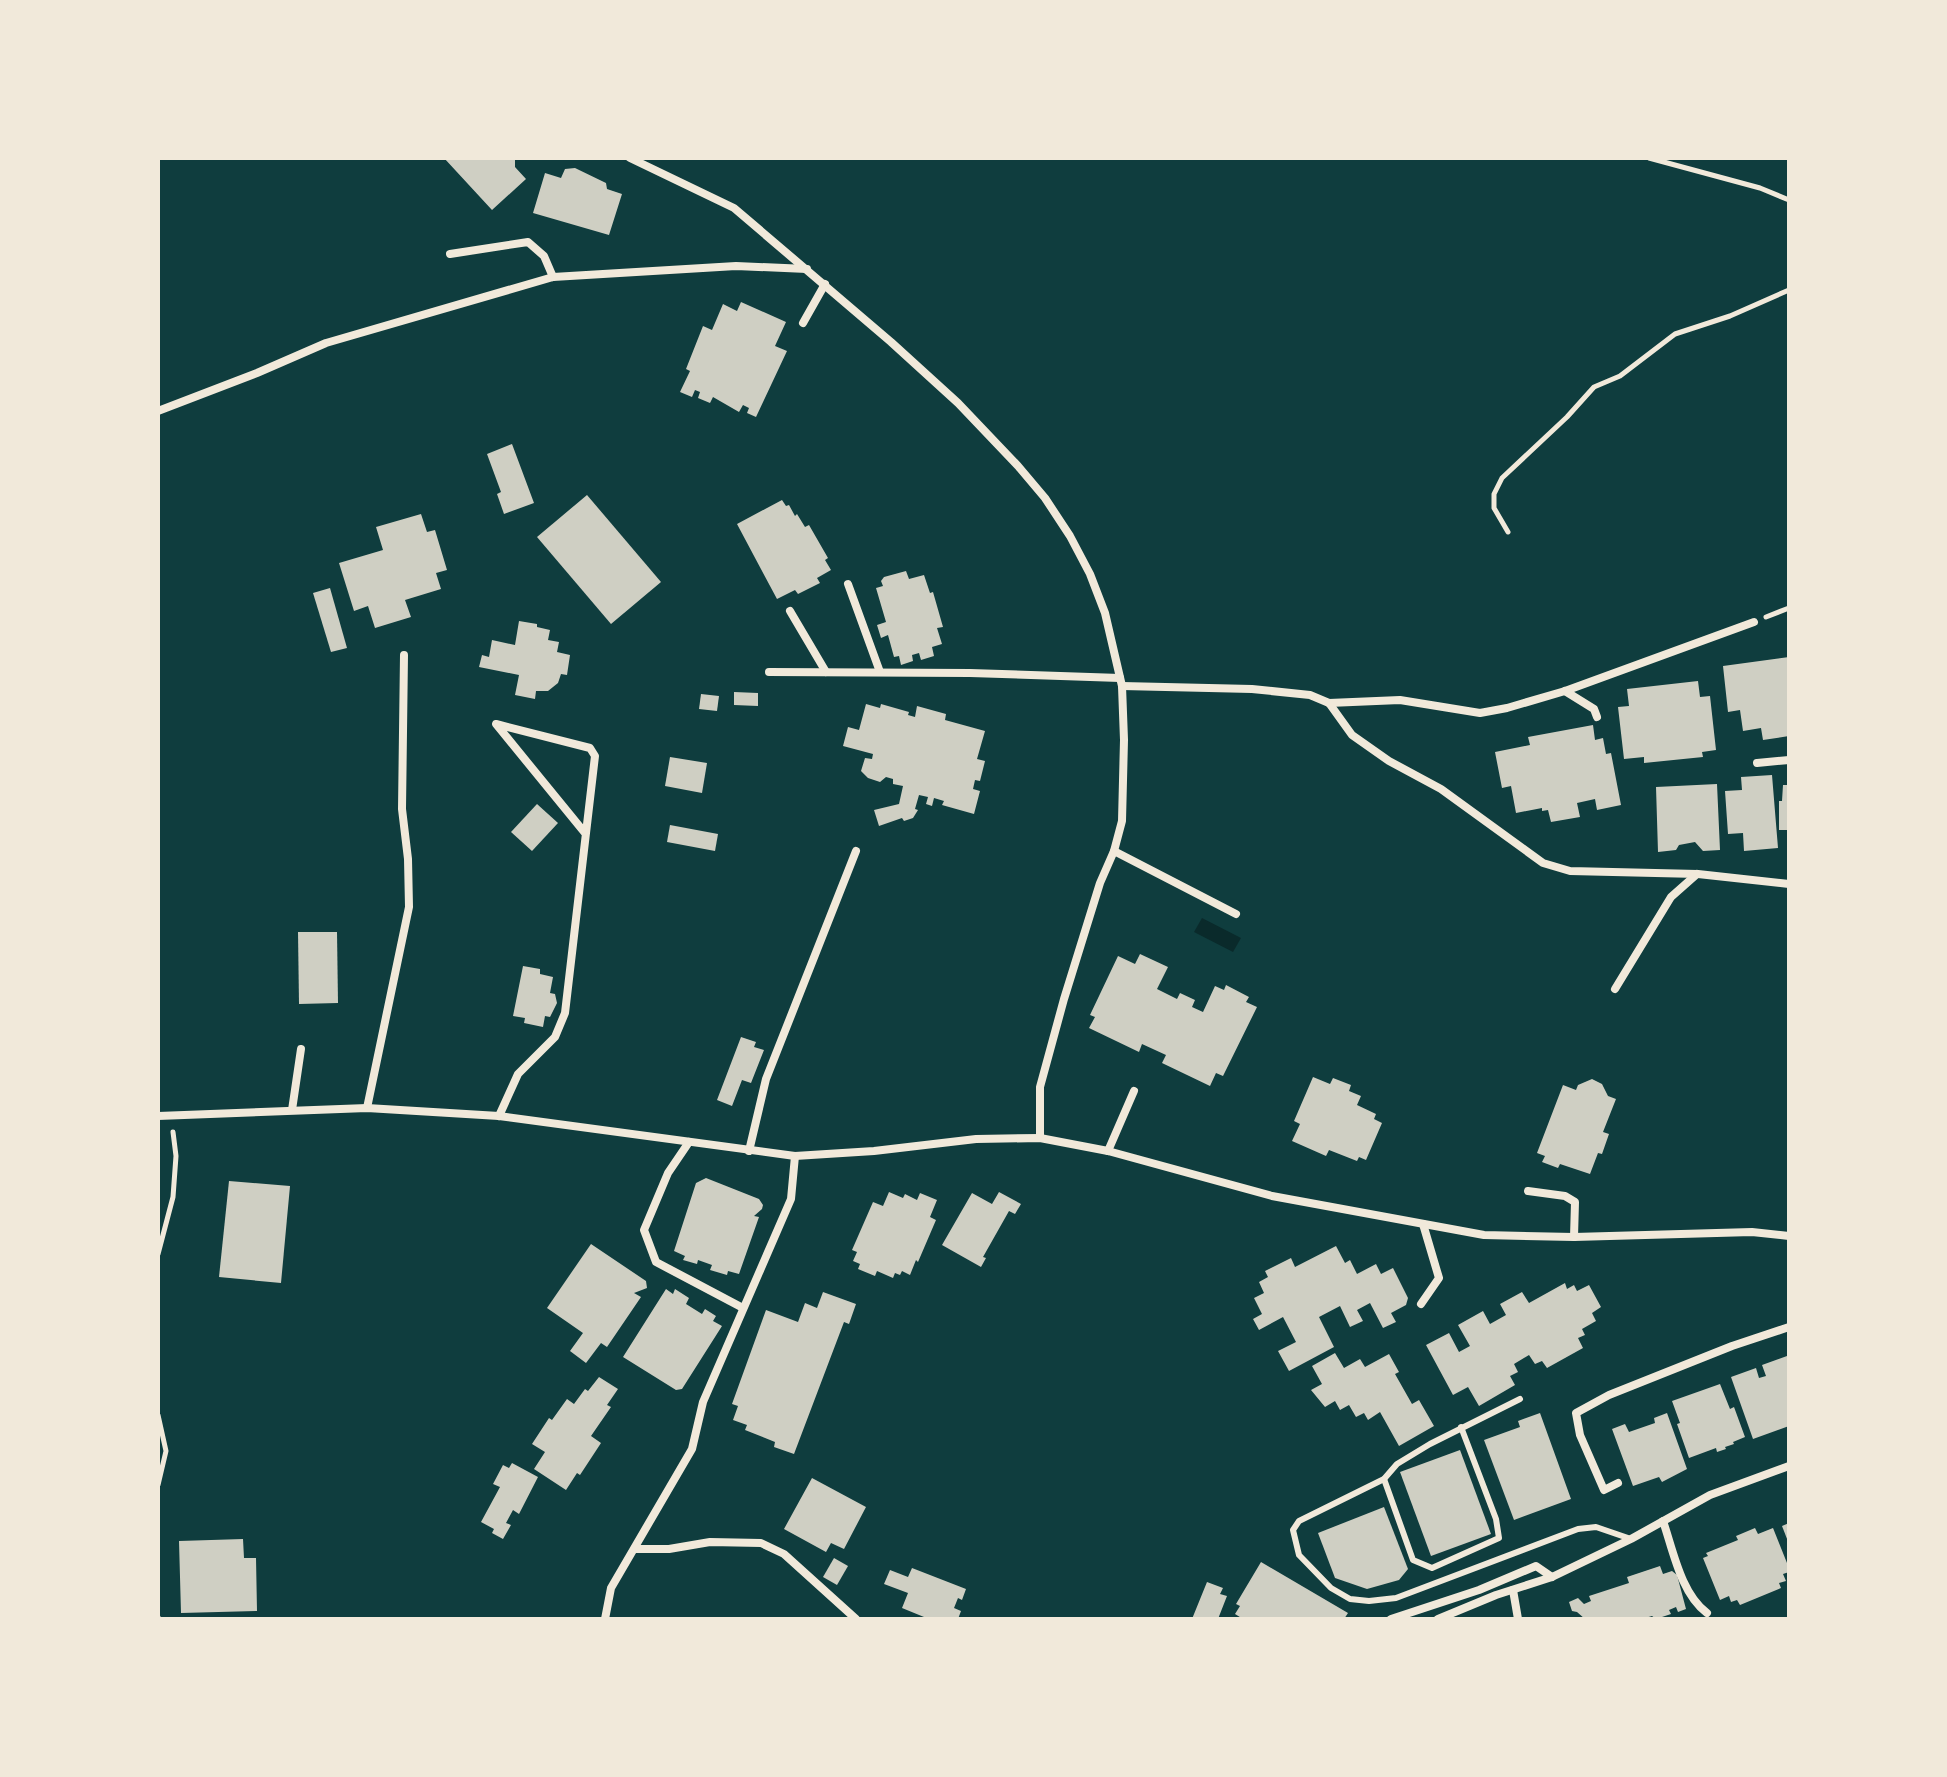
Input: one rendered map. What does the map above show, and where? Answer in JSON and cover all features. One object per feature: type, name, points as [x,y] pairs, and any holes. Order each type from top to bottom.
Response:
[{"type":"street","points":[[630,158],[734,208],[808,269],[958,403],[1045,498],[1090,574],[1105,613],[1121,682],[1122,821],[1114,851],[1100,883],[1040,1087],[1040,1138]]},
{"type":"street","points":[[450,254],[528,242],[544,256],[553,277]]},
{"type":"street","points":[[158,411],[326,343],[553,277],[736,266],[808,269]]},
{"type":"street","points":[[803,323],[825,284]]},
{"type":"street","points":[[848,584],[880,672]]},
{"type":"street","points":[[790,611],[826,672]]},
{"type":"street","points":[[769,672],[880,672],[1252,689],[1310,695],[1329,703],[1400,700],[1480,713],[1565,691],[1754,622]]},
{"type":"street","points":[[367,1108],[409,907],[408,859],[402,809],[404,655]]},
{"type":"street","points":[[1565,691],[1594,709],[1597,717]]},
{"type":"street","points":[[1329,703],[1352,735],[1389,761],[1441,789],[1543,863],[1570,871],[1698,874],[1789,884]]},
{"type":"street","points":[[499,1116],[518,1074],[555,1037],[565,1013],[595,756],[590,748],[496,724],[585,833]]},
{"type":"street","points":[[1757,763],[1789,760]]},
{"type":"street","points":[[749,1151],[766,1079],[856,851]]},
{"type":"street","points":[[1114,851],[1236,914]]},
{"type":"street","points":[[1615,989],[1671,897],[1698,874]]},
{"type":"street","points":[[292,1110],[301,1049]]},
{"type":"street","points":[[1108,1151],[1134,1091]]},
{"type":"street","points":[[158,1116],[367,1108],[499,1116],[795,1156],[874,1151],[976,1139],[1040,1138],[1108,1151],[1272,1196],[1484,1235],[1574,1237],[1752,1232],[1789,1236]]},
{"type":"street","points":[[689,1142],[668,1173],[644,1230],[656,1262],[675,1275],[743,1308]]},
{"type":"street","points":[[605,1619],[611,1588],[692,1449],[703,1402],[791,1199],[795,1156]]},
{"type":"street","points":[[1528,1191],[1565,1196],[1575,1202],[1574,1237]]},
{"type":"street","points":[[1421,1304],[1439,1278],[1423,1224]]},
{"type":"street","points":[[1618,1483],[1604,1490],[1580,1435],[1576,1413],[1609,1395],[1789,1327]]},
{"type":"street","points":[[1438,1619],[1552,1577],[1631,1539],[1710,1495],[1789,1466]]},
{"type":"street","points":[[1663,1521],[1683,1578],[1697,1606],[1707,1613]]},
{"type":"street","points":[[635,1549],[669,1549],[710,1542],[761,1543],[784,1554],[856,1619]]},
{"type":"street","points":[[1391,1619],[1479,1590],[1536,1566],[1552,1577]]},
{"type":"street","points":[[1513,1590],[1518,1619]]},
{"type":"lane","points":[[1520,1399],[1503,1410],[1461,1427],[1397,1464],[1384,1479],[1299,1521],[1293,1530],[1299,1555],[1331,1588],[1350,1599],[1369,1601],[1396,1598],[1578,1529],[1596,1527],[1631,1539]]},
{"type":"lane","points":[[1384,1479],[1413,1560],[1432,1568],[1499,1538],[1496,1519],[1461,1427]]},
{"type":"path","points":[[1649,158],[1760,188],[1789,200]]},
{"type":"path","points":[[1508,532],[1494,508],[1494,494],[1502,478],[1594,387],[1620,376],[1675,334],[1730,316],[1789,290]]},
{"type":"path","points":[[158,1254],[173,1197],[176,1156],[171,1115]]},
{"type":"path","points":[[158,1415],[166,1451],[158,1485]]},
{"type":"water","points":[[1202,918],[1241,938],[1233,952],[1194,932]]},
{"type":"building","points":[[444,158],[515,158],[515,167],[526,179],[492,210]]},
{"type":"building","points":[[575,168],[606,183],[607,189],[622,194],[609,235],[533,213],[545,173],[561,178],[565,169]]},
{"type":"building","points":[[741,302],[786,322],[775,346],[787,351],[756,417],[747,413],[749,408],[743,405],[739,412],[713,397],[710,403],[698,398],[700,392],[695,390],[692,397],[680,392],[690,371],[686,369],[703,326],[712,330],[723,304],[737,311]]},
{"type":"building","points":[[512,444],[534,503],[504,514],[497,494],[501,492],[487,454]]},
{"type":"building","points":[[587,495],[661,582],[611,624],[537,537]]},
{"type":"building","points":[[782,500],[805,527],[809,525],[828,558],[825,560],[831,570],[817,578],[820,583],[798,594],[795,590],[777,599],[737,524]]},
{"type":"building","points":[[421,514],[427,532],[435,530],[447,570],[436,573],[441,589],[405,600],[411,617],[375,628],[368,606],[354,611],[339,563],[383,550],[376,527]]},
{"type":"building","points":[[906,571],[909,579],[924,575],[930,593],[933,592],[943,627],[937,628],[942,644],[932,647],[934,656],[921,660],[919,653],[912,655],[913,661],[901,665],[899,656],[894,657],[888,635],[881,638],[877,625],[886,622],[876,588],[883,586],[881,581],[884,577]]},
{"type":"building","points":[[330,588],[347,648],[331,652],[313,593]]},
{"type":"building","points":[[519,621],[550,630],[548,640],[559,642],[557,652],[570,655],[567,675],[561,674],[558,683],[548,691],[536,691],[535,699],[515,695],[519,675],[479,667],[482,655],[489,657],[492,640],[515,645]]},
{"type":"building","points":[[1789,657],[1789,736],[1763,740],[1761,728],[1743,731],[1740,710],[1728,712],[1723,666]]},
{"type":"building","points":[[1698,681],[1700,697],[1710,696],[1716,750],[1702,752],[1703,757],[1644,763],[1644,757],[1624,759],[1618,707],[1629,706],[1627,689]]},
{"type":"building","points":[[734,692],[758,693],[758,706],[734,705]]},
{"type":"building","points":[[701,694],[719,696],[717,711],[699,709]]},
{"type":"building","points":[[866,704],[880,708],[881,704],[909,712],[908,715],[915,717],[917,706],[946,714],[945,720],[985,731],[977,759],[985,761],[980,781],[975,780],[973,789],[980,791],[974,814],[942,805],[944,801],[934,798],[932,806],[926,804],[928,797],[919,795],[915,809],[918,810],[913,818],[904,821],[902,818],[879,826],[874,810],[899,804],[903,786],[893,784],[893,779],[886,777],[880,782],[868,778],[861,771],[865,758],[872,759],[873,754],[843,746],[848,727],[859,730]]},
{"type":"building","points":[[1593,725],[1595,740],[1603,738],[1606,754],[1611,753],[1621,805],[1597,810],[1595,799],[1577,803],[1580,817],[1551,822],[1548,810],[1542,811],[1542,808],[1516,813],[1511,786],[1502,788],[1495,752],[1530,745],[1528,737]]},
{"type":"building","points":[[670,757],[707,763],[702,793],[665,786]]},
{"type":"building","points":[[1772,775],[1778,848],[1744,851],[1743,833],[1728,834],[1725,791],[1742,790],[1741,777]]},
{"type":"building","points":[[1717,784],[1720,850],[1703,851],[1695,842],[1679,845],[1676,850],[1658,852],[1656,787]]},
{"type":"building","points":[[1783,785],[1789,785],[1789,830],[1779,830],[1779,801],[1782,801]]},
{"type":"building","points":[[537,804],[558,823],[532,851],[511,832]]},
{"type":"building","points":[[670,825],[718,834],[715,851],[667,842]]},
{"type":"building","points":[[298,932],[337,932],[338,1003],[299,1004]]},
{"type":"building","points":[[1140,954],[1168,967],[1157,989],[1177,999],[1180,993],[1195,1000],[1192,1007],[1203,1012],[1215,986],[1224,990],[1226,985],[1249,997],[1246,1002],[1257,1007],[1223,1076],[1216,1073],[1210,1086],[1162,1063],[1166,1055],[1142,1044],[1139,1052],[1089,1028],[1095,1017],[1090,1015],[1118,956],[1135,964]]},
{"type":"building","points":[[523,966],[540,969],[540,974],[553,977],[550,993],[555,994],[557,1003],[550,1017],[545,1016],[543,1027],[524,1023],[525,1018],[513,1016]]},
{"type":"building","points":[[741,1037],[756,1042],[754,1047],[764,1050],[751,1083],[742,1080],[732,1106],[717,1100]]},
{"type":"building","points":[[1313,1077],[1330,1084],[1333,1078],[1351,1085],[1349,1091],[1361,1096],[1357,1105],[1376,1114],[1374,1119],[1382,1123],[1366,1160],[1359,1157],[1357,1161],[1329,1150],[1326,1156],[1292,1141],[1300,1124],[1294,1121]]},
{"type":"building","points":[[1592,1079],[1602,1084],[1608,1096],[1616,1099],[1603,1132],[1609,1134],[1590,1174],[1560,1164],[1558,1168],[1542,1162],[1545,1156],[1537,1153],[1563,1085],[1576,1090],[1578,1085]]},
{"type":"building","points":[[706,1178],[759,1199],[763,1205],[754,1216],[759,1217],[739,1274],[728,1271],[727,1275],[710,1270],[712,1265],[698,1260],[697,1264],[683,1260],[685,1256],[674,1251],[696,1183]]},
{"type":"building","points":[[229,1181],[290,1186],[281,1283],[219,1277]]},
{"type":"building","points":[[889,1192],[903,1198],[905,1194],[917,1200],[920,1193],[937,1200],[930,1217],[936,1220],[918,1262],[916,1260],[910,1275],[902,1271],[900,1275],[895,1273],[893,1278],[877,1271],[875,1276],[858,1269],[860,1264],[853,1261],[857,1252],[852,1250],[873,1202],[883,1206]]},
{"type":"building","points":[[999,1192],[1021,1204],[1015,1214],[1009,1211],[983,1257],[986,1258],[981,1267],[942,1245],[972,1193],[992,1204]]},
{"type":"building","points":[[591,1244],[646,1281],[647,1288],[634,1293],[641,1297],[607,1347],[601,1343],[586,1363],[570,1351],[583,1333],[547,1308]]},
{"type":"building","points":[[1336,1246],[1345,1263],[1350,1260],[1357,1274],[1376,1264],[1381,1274],[1393,1268],[1408,1298],[1406,1305],[1391,1313],[1396,1322],[1383,1328],[1370,1303],[1357,1310],[1363,1321],[1350,1327],[1340,1306],[1319,1317],[1334,1347],[1289,1371],[1278,1351],[1296,1342],[1283,1317],[1259,1330],[1253,1319],[1262,1314],[1254,1298],[1264,1293],[1259,1282],[1268,1277],[1265,1271],[1291,1258],[1295,1267]]},
{"type":"building","points":[[1565,1283],[1567,1289],[1574,1285],[1577,1291],[1589,1285],[1601,1307],[1592,1313],[1596,1321],[1582,1329],[1585,1335],[1578,1338],[1583,1348],[1547,1368],[1542,1361],[1535,1364],[1529,1355],[1514,1364],[1518,1372],[1510,1376],[1515,1385],[1479,1406],[1468,1387],[1453,1395],[1426,1345],[1449,1333],[1459,1352],[1470,1346],[1458,1325],[1483,1311],[1490,1324],[1506,1315],[1500,1304],[1522,1292],[1529,1303]]},
{"type":"building","points":[[666,1289],[673,1294],[675,1289],[689,1298],[686,1304],[702,1314],[705,1309],[716,1316],[713,1321],[722,1326],[682,1389],[676,1390],[623,1357]]},
{"type":"building","points":[[823,1292],[856,1304],[849,1324],[844,1322],[794,1454],[774,1447],[775,1442],[745,1430],[747,1425],[733,1420],[738,1406],[732,1404],[766,1310],[798,1322],[805,1303],[817,1308]]},
{"type":"building","points":[[1335,1353],[1344,1368],[1360,1359],[1365,1367],[1389,1354],[1399,1372],[1395,1374],[1412,1404],[1419,1400],[1434,1426],[1399,1446],[1380,1412],[1368,1420],[1364,1413],[1356,1417],[1349,1405],[1340,1410],[1335,1401],[1325,1407],[1311,1390],[1322,1384],[1312,1366]]},
{"type":"building","points":[[1787,1356],[1789,1426],[1753,1439],[1731,1377],[1756,1368],[1759,1378],[1766,1376],[1762,1365]]},
{"type":"building","points":[[599,1377],[618,1389],[607,1405],[611,1407],[591,1436],[601,1443],[566,1490],[534,1469],[545,1452],[532,1444],[549,1418],[552,1420],[567,1399],[574,1404]]},
{"type":"building","points":[[1720,1384],[1730,1409],[1734,1407],[1745,1437],[1726,1449],[1717,1452],[1716,1448],[1689,1458],[1672,1401]]},
{"type":"building","points":[[1540,1413],[1571,1499],[1514,1520],[1484,1440],[1520,1427],[1518,1421]]},
{"type":"building","points":[[1667,1413],[1687,1469],[1662,1482],[1659,1477],[1633,1486],[1612,1429],[1625,1424],[1629,1432],[1655,1423],[1654,1418]]},
{"type":"building","points":[[1460,1450],[1491,1534],[1431,1556],[1400,1472]]},
{"type":"building","points":[[512,1463],[538,1477],[519,1514],[513,1510],[506,1523],[511,1525],[503,1539],[492,1533],[494,1529],[481,1522],[500,1487],[493,1484],[503,1465],[509,1468]]},
{"type":"building","points":[[812,1478],[866,1507],[844,1549],[831,1543],[826,1552],[784,1529]]},
{"type":"building","points":[[1384,1507],[1408,1569],[1399,1580],[1367,1589],[1335,1578],[1318,1533]]},
{"type":"building","points":[[1789,1523],[1789,1544],[1782,1526]]},
{"type":"building","points":[[1755,1528],[1758,1534],[1773,1528],[1789,1568],[1789,1572],[1783,1574],[1786,1581],[1779,1583],[1781,1588],[1740,1605],[1737,1600],[1731,1602],[1729,1596],[1720,1600],[1703,1558],[1708,1556],[1706,1553],[1738,1540],[1736,1536]]},
{"type":"building","points":[[243,1539],[244,1558],[256,1558],[257,1611],[181,1613],[179,1541]]},
{"type":"building","points":[[834,1558],[848,1566],[837,1585],[823,1577]]},
{"type":"building","points":[[1261,1562],[1348,1613],[1344,1619],[1243,1619],[1235,1614],[1240,1606],[1236,1604]]},
{"type":"building","points":[[1660,1566],[1663,1574],[1672,1571],[1677,1575],[1686,1609],[1678,1612],[1676,1607],[1669,1610],[1671,1614],[1656,1619],[1652,1616],[1642,1619],[1585,1619],[1572,1611],[1569,1602],[1578,1598],[1584,1604],[1591,1601],[1589,1596],[1629,1583],[1627,1577]]},
{"type":"building","points":[[912,1568],[966,1589],[962,1600],[958,1598],[954,1608],[961,1611],[958,1619],[923,1619],[902,1608],[908,1593],[884,1584],[890,1570],[908,1577]]},
{"type":"building","points":[[1207,1582],[1223,1588],[1220,1594],[1227,1596],[1218,1619],[1192,1619]]}]
